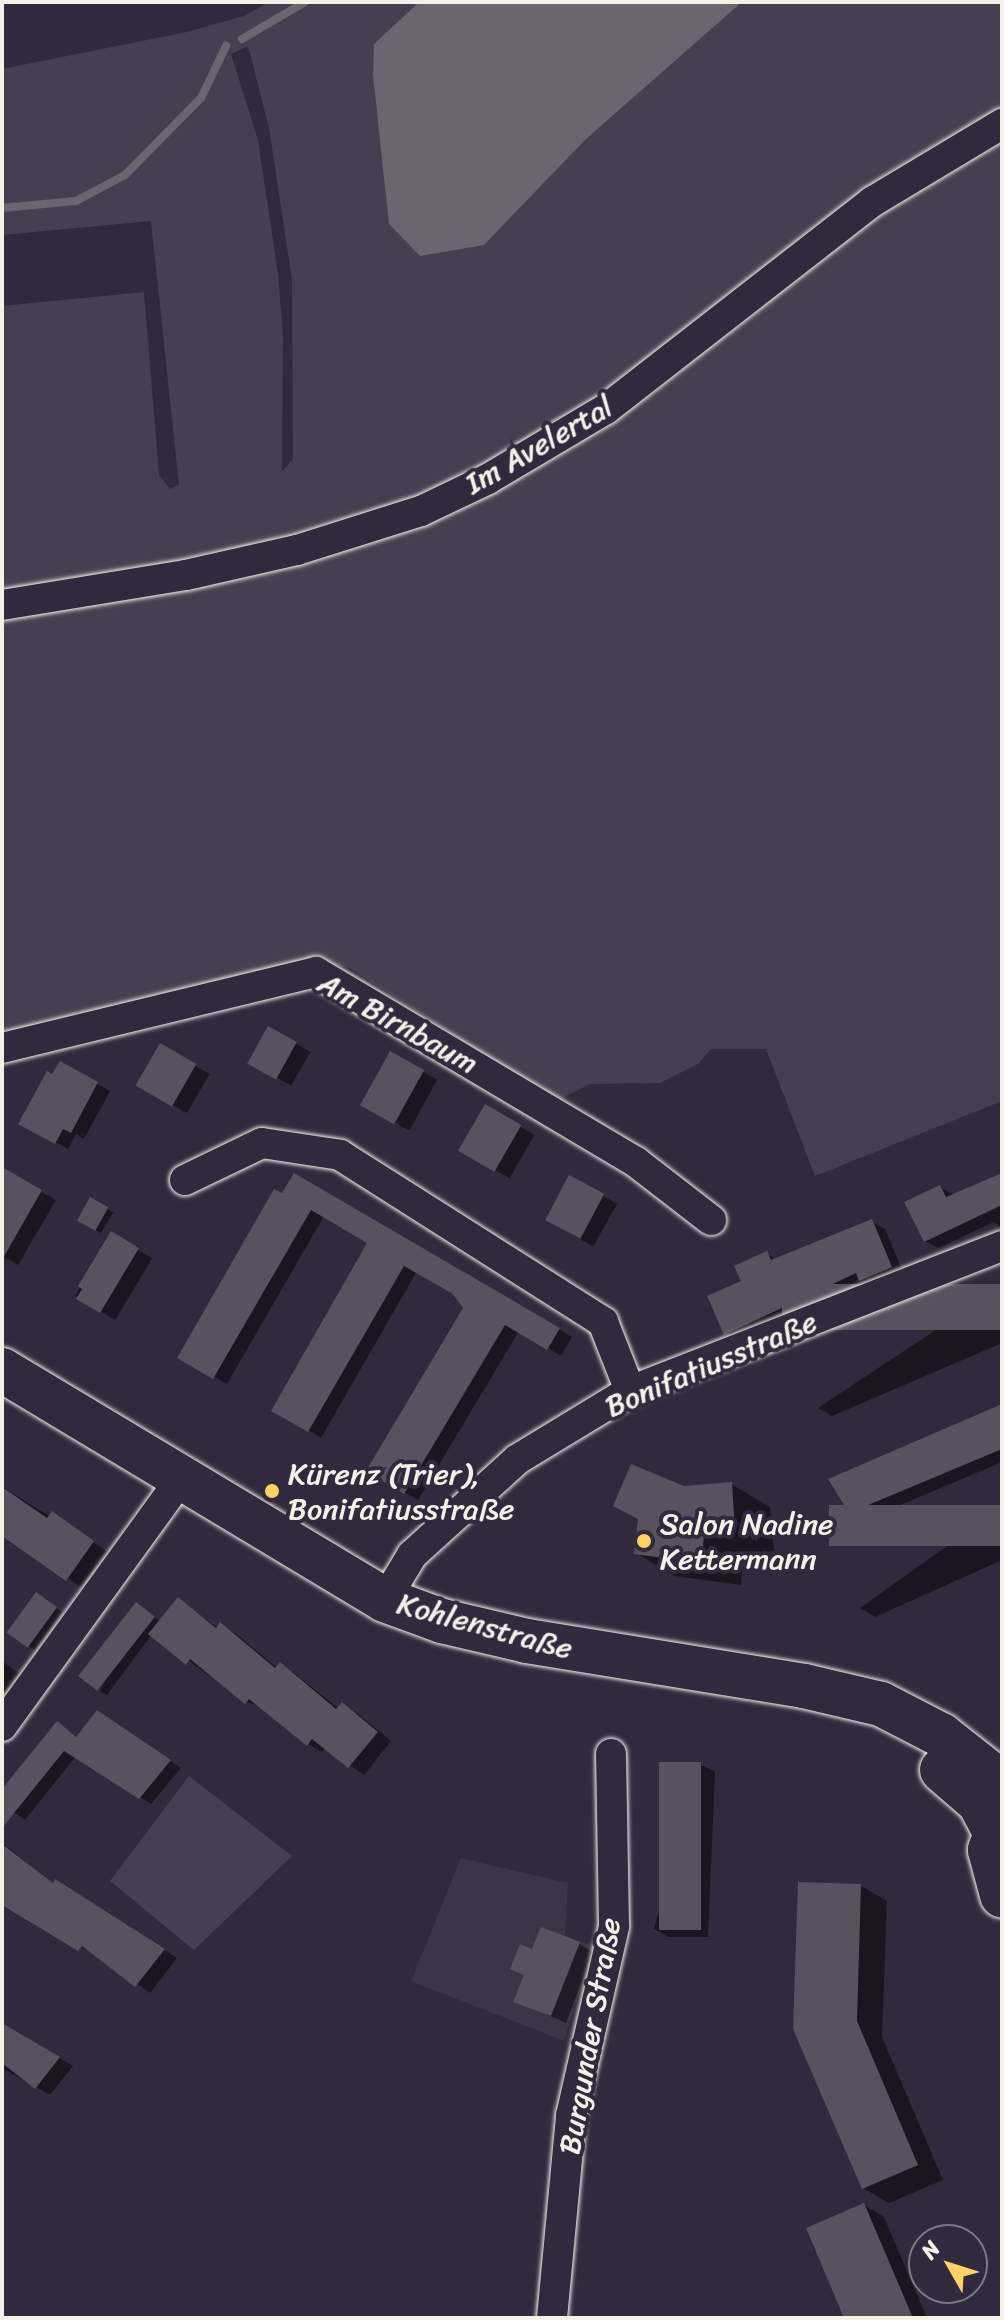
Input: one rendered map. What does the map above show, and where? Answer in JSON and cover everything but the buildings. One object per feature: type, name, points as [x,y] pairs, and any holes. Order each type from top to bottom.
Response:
[{"type":"main road","name":"Kohlenstraße","points":[[2,1370],[385,1600],[442,1621],[527,1641],[836,1693],[902,1712],[1002,1783]]},
{"type":"main road","name":"Kohlenstraße","points":[[836,1693],[970,1793],[998,1822],[991,1864],[1002,1895]]},
{"type":"street","name":"Im Avelertal","points":[[2,605],[186,575],[297,550],[421,511],[488,479],[606,409],[872,202],[1002,124]]},
{"type":"street","name":"Am Birnbaum","points":[[2,1048],[316,972],[636,1162],[711,1220]]},
{"type":"street","points":[[185,1180],[262,1143],[340,1155],[603,1322],[630,1391]]},
{"type":"street","name":"Bonifatiusstraße","points":[[385,1600],[412,1555],[518,1459],[630,1391],[1002,1246]]},
{"type":"street","points":[[2,1726],[183,1476]]},
{"type":"street","name":"Burgunder Straße","points":[[552,2318],[571,2116],[614,1926],[611,1754]]},
{"type":"shaded area","points":[[269,2],[419,2],[374,44],[484,245],[585,140],[742,2],[1002,2],[1002,1101],[815,1176],[766,1049],[711,1049],[698,1064],[660,1083],[590,1084],[556,1101],[350,968],[326,963],[216,988],[176,990],[47,1023],[2,1040],[2,306],[144,292],[159,475],[170,489],[179,485],[151,221],[2,235],[2,69],[187,32],[244,16]],"holes":[[[248,46],[269,128],[292,280],[293,459],[282,471],[283,336],[278,274],[258,140],[231,54]]]},
{"type":"shaded area","points":[[419,2],[742,2],[585,140],[484,245],[420,256],[389,224],[373,75],[374,44]]},
{"type":"shaded area","points":[[189,1776],[292,1856],[194,1950],[110,1881]]},
{"type":"shaded area","points":[[461,1858],[568,1883],[565,1936],[593,1946],[564,2041],[411,1981]]},
{"type":"waterway","points":[[242,39],[305,2]]},
{"type":"waterway","points":[[2,208],[76,201],[125,175],[201,98],[226,46]]},
{"type":"place","name":"Kürenz (Trier), Bonifatiusstraße","points":[[272,1491]]},
{"type":"place","name":"Salon Nadine Kettermann","points":[[644,1541]]}]
